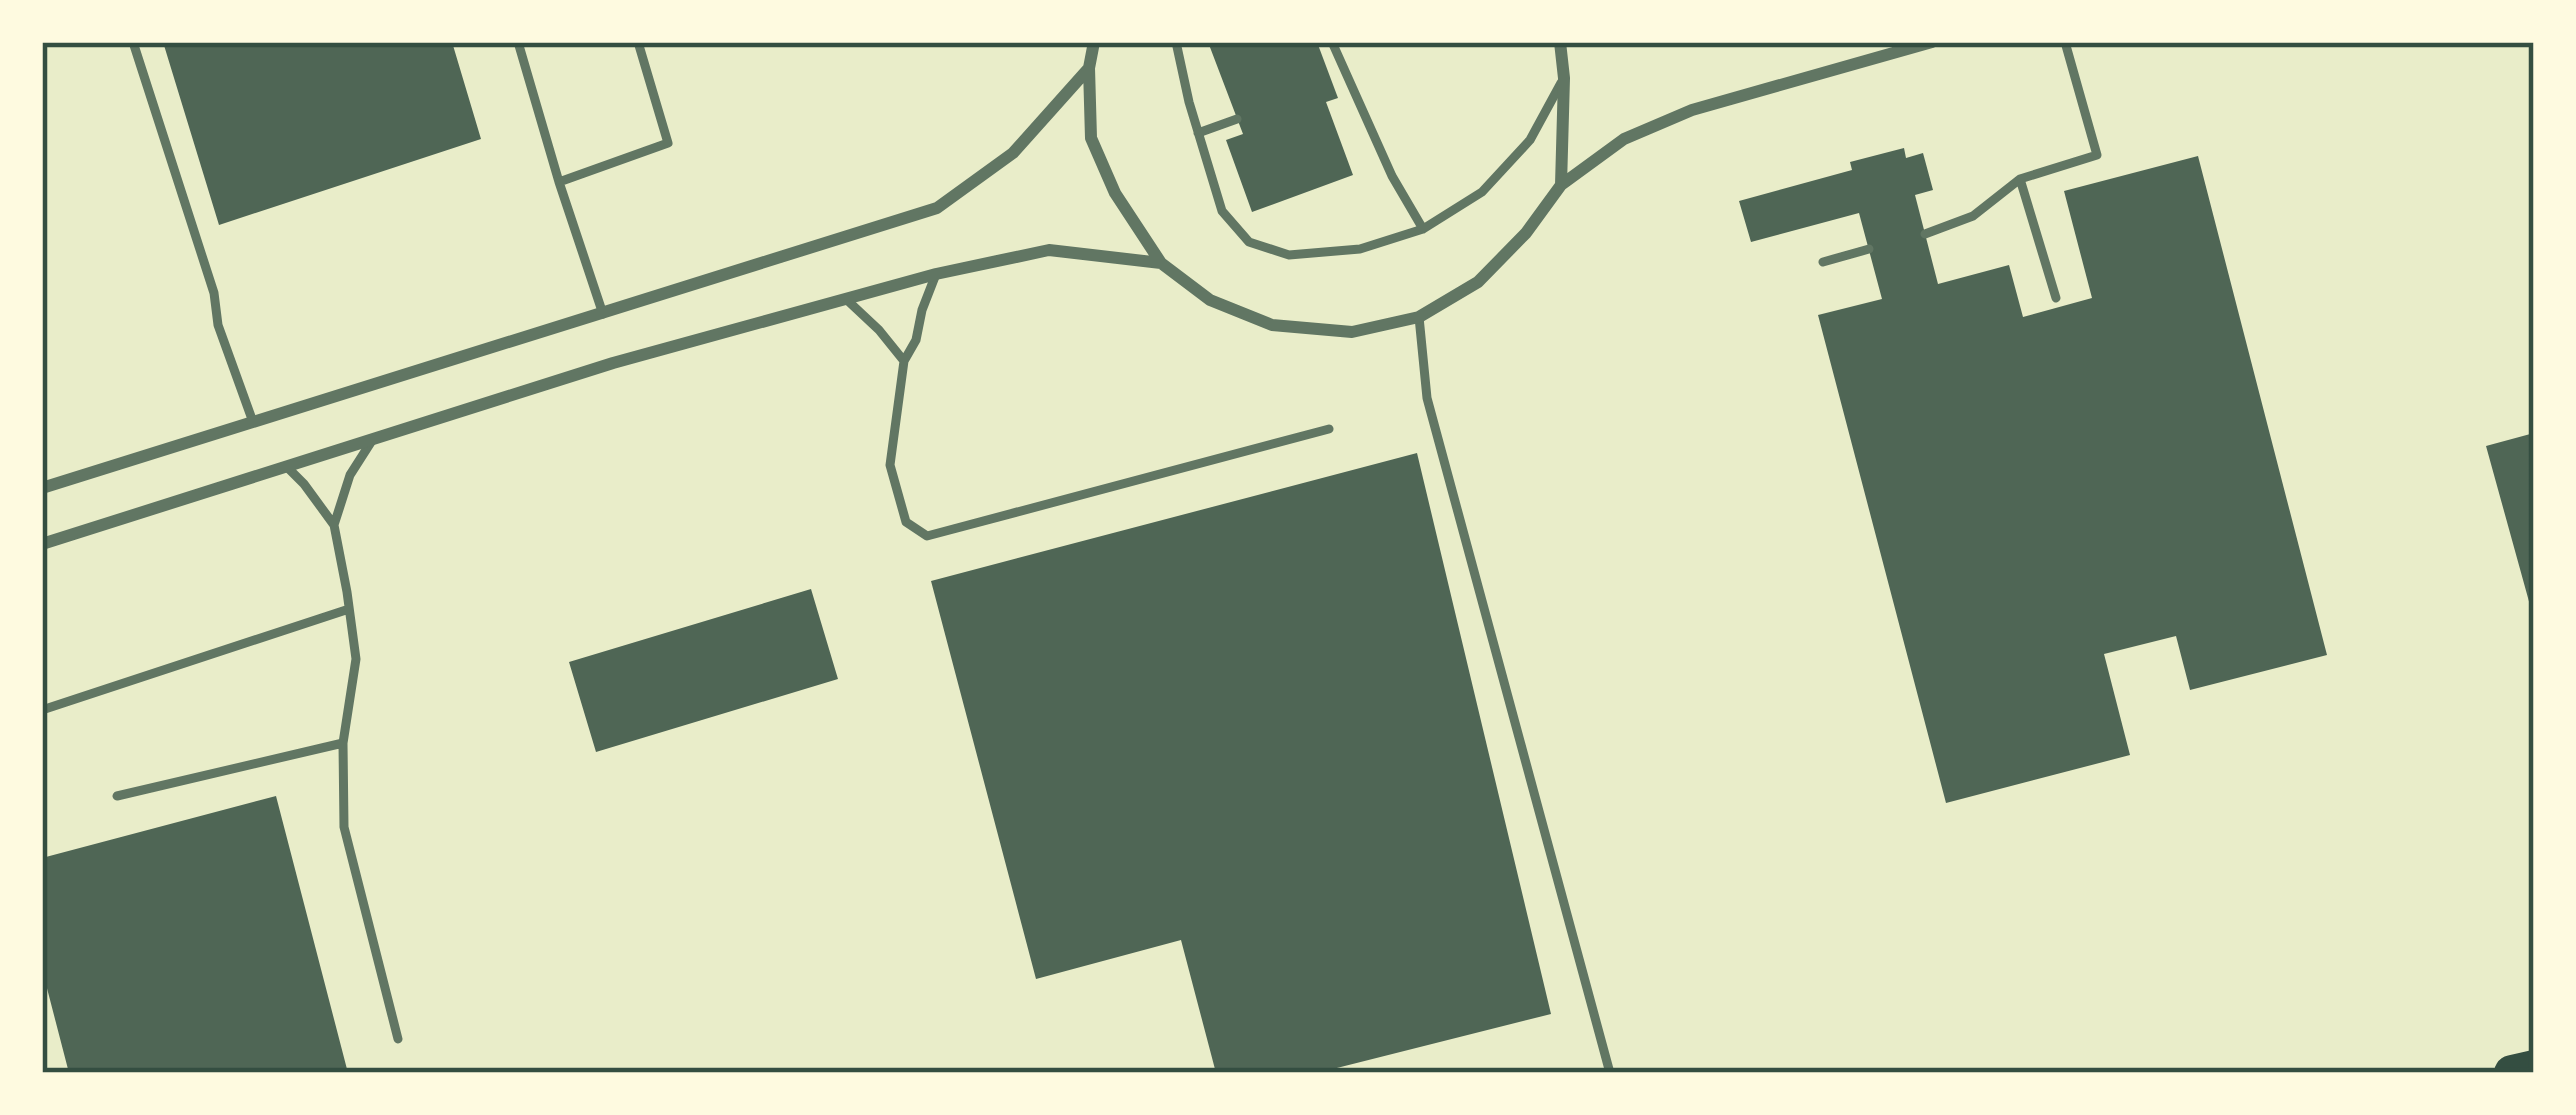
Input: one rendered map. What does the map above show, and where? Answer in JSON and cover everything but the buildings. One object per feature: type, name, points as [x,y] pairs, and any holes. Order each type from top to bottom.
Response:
[{"type":"highway","points":[[2512,1073],[2534,1068]]},
{"type":"street","points":[[1094,42],[1089,68],[1091,138],[1114,193],[1161,263],[1210,300],[1272,325],[1352,332],[1419,317],[1478,282],[1526,233],[1561,184],[1624,139],[1692,110],[1932,42]]},
{"type":"street","points":[[1560,42],[1564,78],[1561,184]]},
{"type":"street","points":[[42,488],[937,208],[1013,153],[1089,68]]},
{"type":"street","points":[[42,544],[613,363],[936,274],[1049,250],[1161,263]]},
{"type":"lane","points":[[134,42],[214,293],[218,325],[253,422]]},
{"type":"lane","points":[[518,42],[603,314]]},
{"type":"lane","points":[[559,182],[668,143],[638,42]]},
{"type":"lane","points":[[1176,42],[1222,211],[1249,242],[1289,255],[1360,249],[1423,230],[1482,192],[1530,140],[1564,78]]},
{"type":"lane","points":[[1332,42],[1392,176],[1423,230]]},
{"type":"lane","points":[[1925,234],[1973,216],[2020,179],[2097,155],[2065,42]]},
{"type":"lane","points":[[1333,83],[1348,79]]},
{"type":"lane","points":[[1198,133],[1237,119]]},
{"type":"lane","points":[[2020,179],[2056,298]]},
{"type":"lane","points":[[1823,262],[1869,249]]},
{"type":"lane","points":[[936,274],[916,340],[904,361],[890,465],[906,522],[927,536],[1330,429]]},
{"type":"lane","points":[[847,300],[904,361]]},
{"type":"lane","points":[[1419,317],[1426,398],[1610,1073]]},
{"type":"lane","points":[[334,525],[350,475],[379,437]]},
{"type":"lane","points":[[288,468],[334,525],[356,659],[343,742],[344,827],[398,1039]]},
{"type":"lane","points":[[42,710],[350,609]]},
{"type":"lane","points":[[117,796],[343,742]]}]
